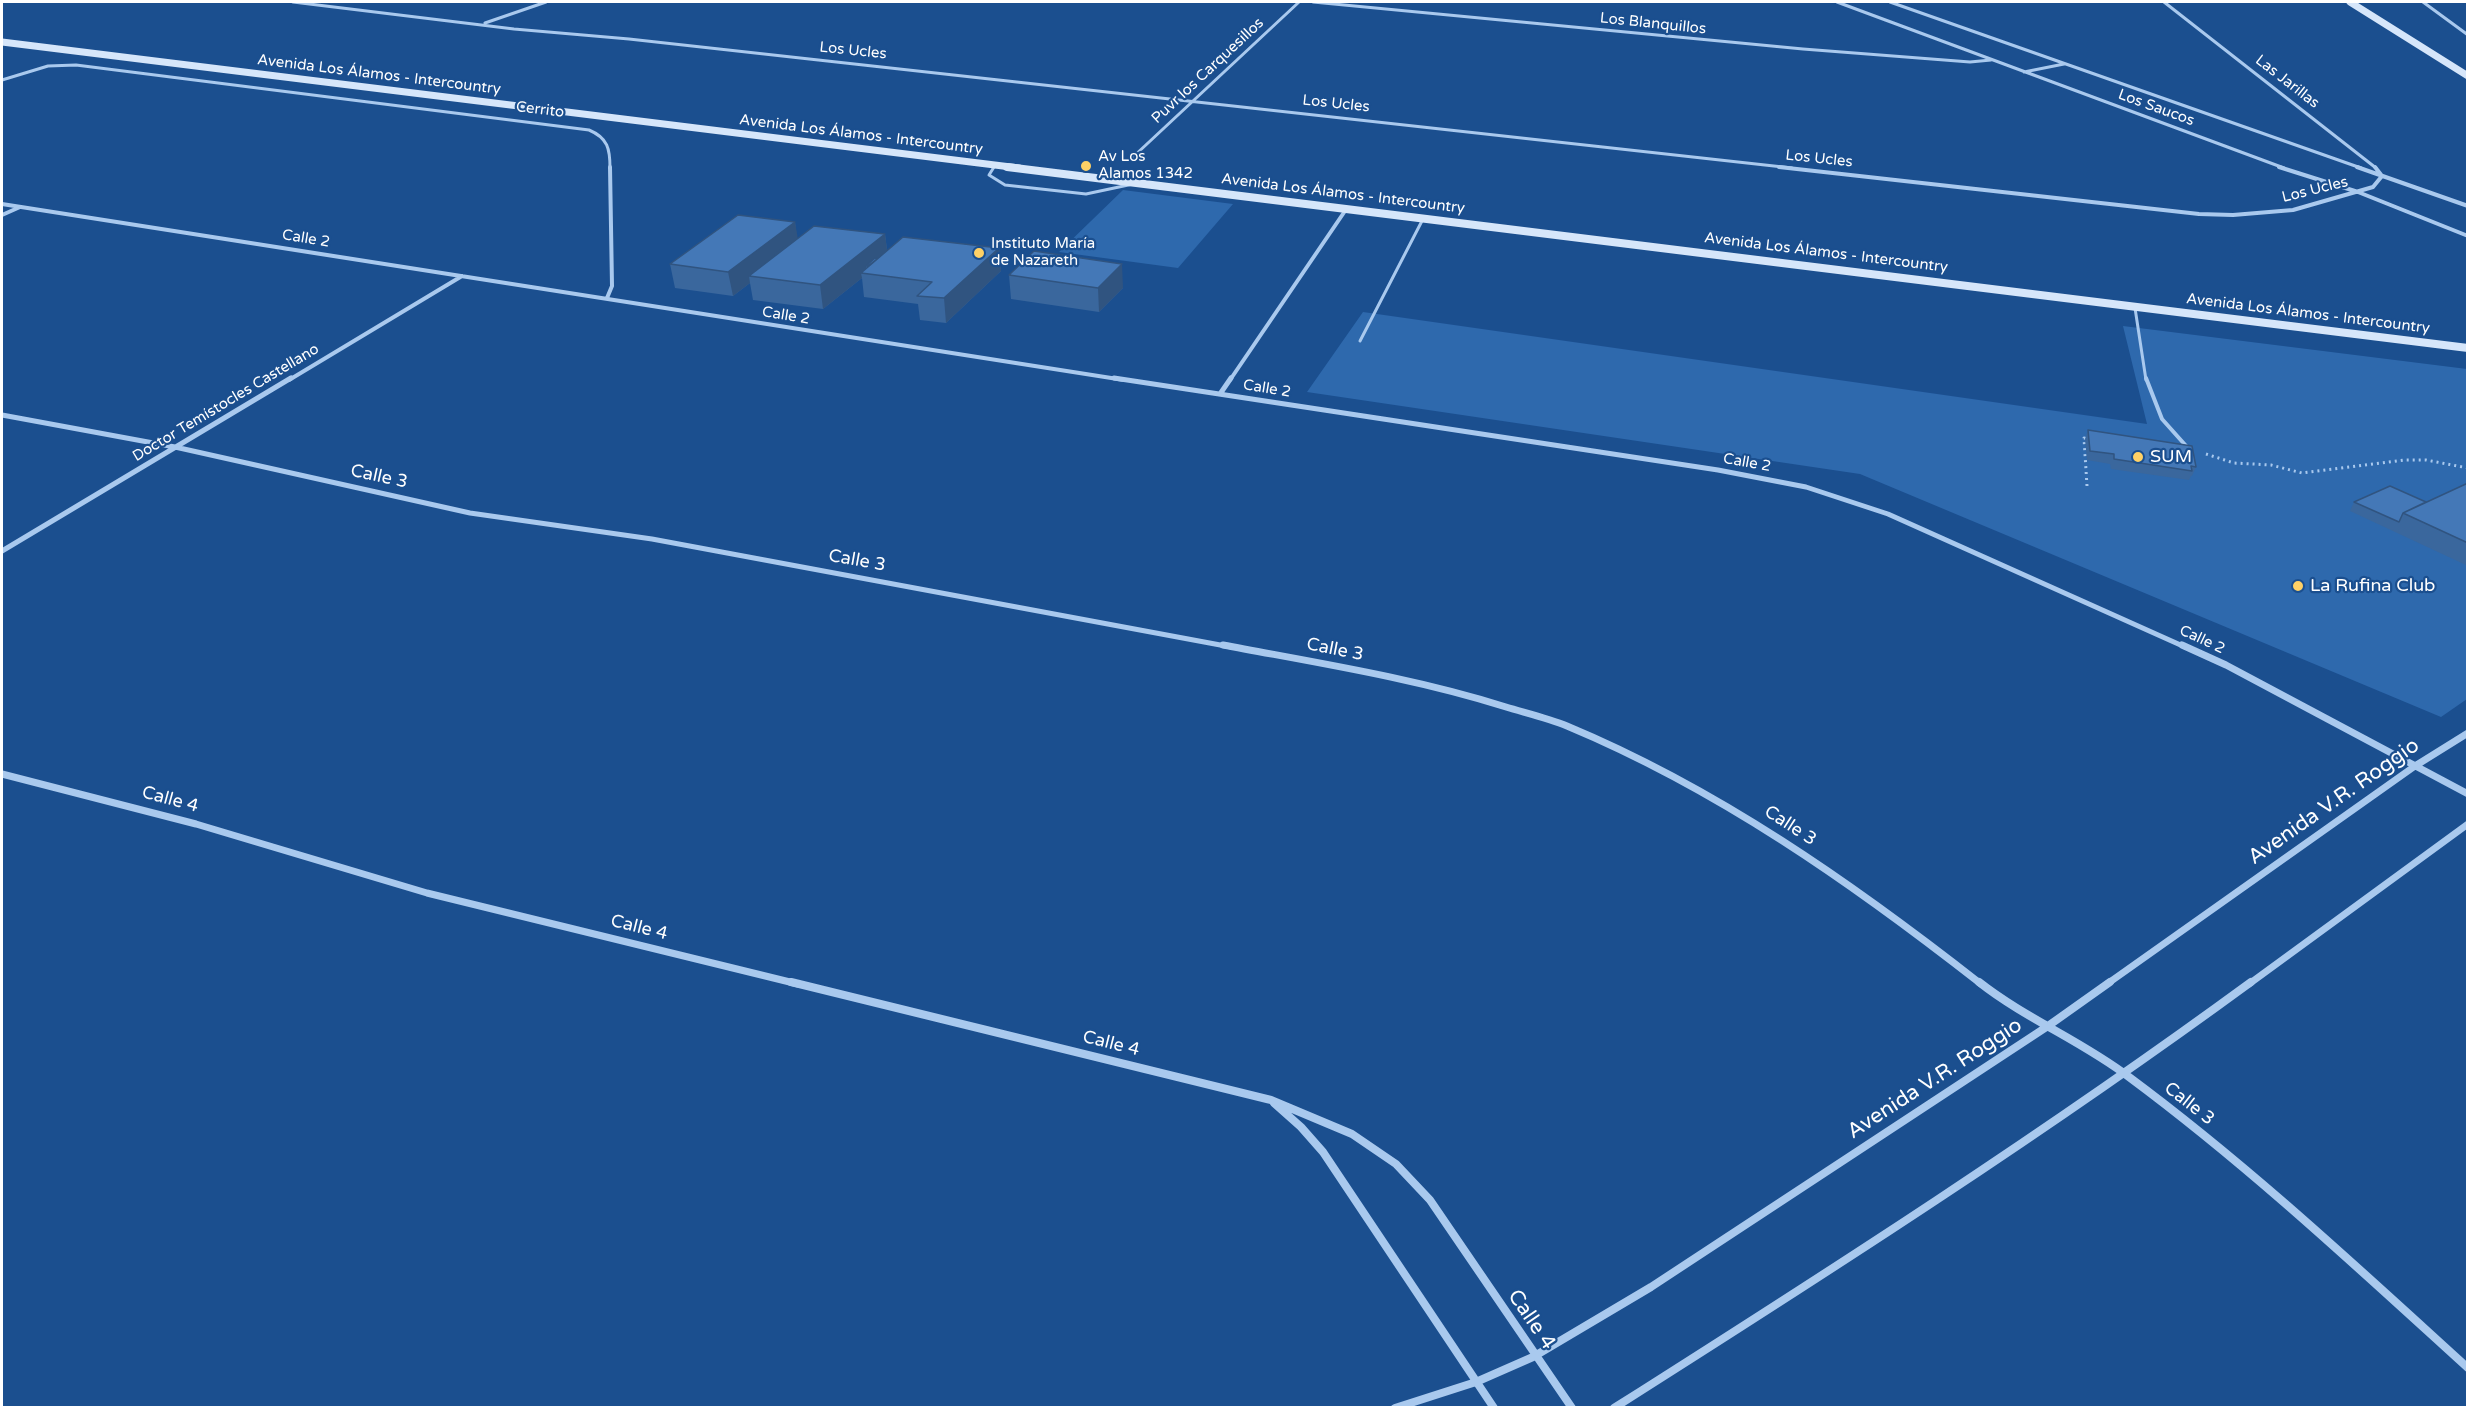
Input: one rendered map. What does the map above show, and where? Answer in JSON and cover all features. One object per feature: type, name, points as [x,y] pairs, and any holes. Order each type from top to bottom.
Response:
[{"type":"main road","points":[[2350,2],[2468,76]]},
{"type":"main road","name":"Avenida Los Álamos - Intercountry","points":[[2,42],[2468,348]]},
{"type":"street","name":"Los Ucles","points":[[293,2],[1195,100],[2199,214],[2232,215],[2293,210],[2373,187],[2382,176]]},
{"type":"street","points":[[481,24],[546,2]]},
{"type":"street","name":"Puvr los Carquesillos","points":[[1133,157],[1299,2]]},
{"type":"street","name":"Los Blanquillos","points":[[1313,2],[1803,49],[1961,61],[1991,60]]},
{"type":"street","name":"Los Saucos","points":[[1837,2],[2265,162],[2358,192],[2468,236]]},
{"type":"street","name":"Los Saucos","points":[[1890,2],[2468,206]]},
{"type":"street","name":"Las Jarillas","points":[[2164,2],[2371,162],[2382,176]]},
{"type":"street","points":[[2423,2],[2468,35]]},
{"type":"street","points":[[2024,72],[2067,64]]},
{"type":"street","name":"Cerrito","points":[[2,80],[48,66],[76,65],[589,130],[601,135],[610,148],[612,286],[607,298]]},
{"type":"street","name":"Calle 2","points":[[2,204],[463,275],[844,338],[1729,472],[1841,497],[1899,518],[2183,645],[2468,794]]},
{"type":"street","points":[[2,215],[20,207]]},
{"type":"street","points":[[1220,394],[1347,208]]},
{"type":"street","name":"Doctor Temístocles Castellano","points":[[2,551],[463,275]]},
{"type":"street","name":"Calle 3","points":[[2,414],[175,447],[470,513],[652,539],[1357,670],[1448,689],[1565,725],[1653,766],[1750,819],[1882,907],[2000,999],[2126,1074],[2191,1123],[2319,1232],[2468,1368]]},
{"type":"street","name":"Avenida V.R. Roggio","points":[[1395,1407],[1476,1382],[1533,1357],[1651,1287],[2048,1026],[2415,766],[2468,733]]},
{"type":"street","name":"Calle 4","points":[[2,774],[196,824],[427,893],[1271,1100],[1321,1117],[1355,1135],[1395,1163],[1424,1191],[1533,1357],[1572,1407]]},
{"type":"street","points":[[1614,1407],[1846,1261],[2126,1074],[2468,824]]},
{"type":"street","name":"Calle 4","points":[[1271,1100],[1301,1127],[1323,1152],[1494,1407]]},
{"type":"lane","points":[[995,165],[990,175],[1005,184],[1086,194],[1139,183]]},
{"type":"lane","points":[[1360,341],[1424,218]]},
{"type":"lane","points":[[2134,305],[2151,398],[2175,438],[2192,452]]},
{"type":"path","points":[[2086,486],[2084,438],[2095,439]]},
{"type":"path","points":[[2192,452],[2234,463],[2271,465],[2302,473],[2406,460],[2426,460],[2468,468]]},
{"type":"shaded area","points":[[1123,190],[1233,204],[1178,268],[1059,252]]},
{"type":"shaded area","name":"La Rufina Club","points":[[1363,312],[2147,424],[2123,326],[2467,369],[2467,699],[2441,717],[1860,474],[1307,392]]},
{"type":"building","points":[[738,215],[795,222],[728,272],[670,264]]},
{"type":"building","points":[[814,226],[885,234],[820,285],[749,276]]},
{"type":"building","points":[[903,237],[999,248],[944,298],[917,296],[932,282],[861,273]]},
{"type":"building","points":[[1034,251],[1122,264],[1098,288],[1009,275]]},
{"type":"building","points":[[2088,430],[2192,446],[2196,467],[2191,466],[2192,471],[2114,459],[2114,454],[2090,451]]},
{"type":"building","points":[[2468,483],[2468,543],[2403,513]]},
{"type":"building","points":[[2390,486],[2426,502],[2403,513],[2399,522],[2354,502]]},
{"type":"place","name":"Av Los Alamos 1342","points":[[1086,166]]},
{"type":"place","name":"Instituto María de Nazareth","points":[[979,253]]},
{"type":"place","name":"SUM","points":[[2138,457]]},
{"type":"place","name":"La Rufina Club","points":[[2298,586]]}]
